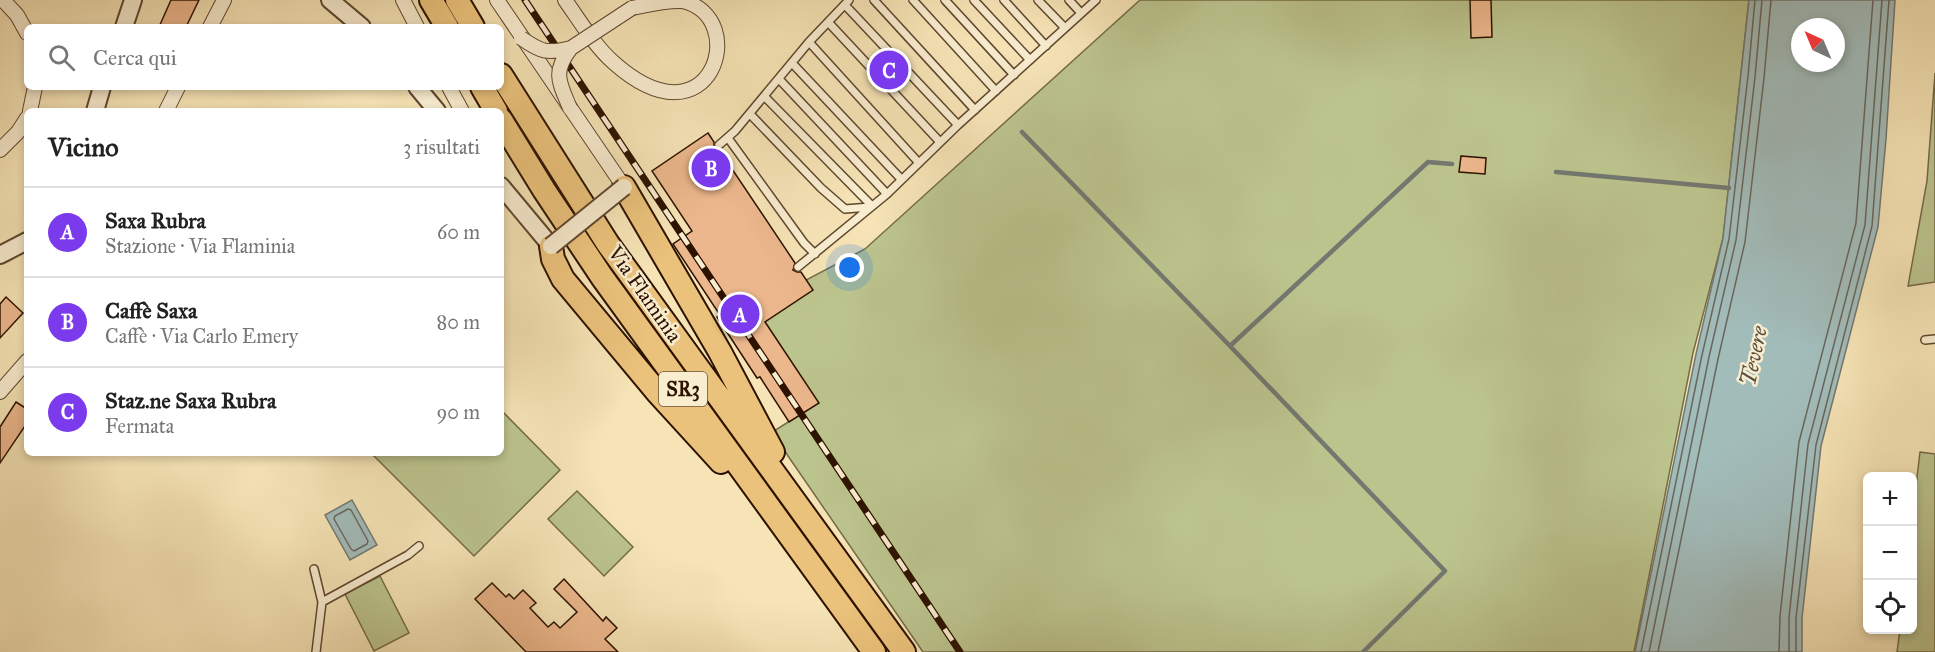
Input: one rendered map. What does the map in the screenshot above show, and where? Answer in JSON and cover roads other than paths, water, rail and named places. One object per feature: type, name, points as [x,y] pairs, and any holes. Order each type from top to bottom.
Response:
[{"type":"highway","points":[[431,0],[445,24]]},
{"type":"highway","points":[[457,0],[471,24]]},
{"type":"highway","name":"Via Flaminia","points":[[504,80],[608,244],[904,652]]},
{"type":"highway","points":[[484,90],[494,108]]},
{"type":"highway","name":"Via Flaminia","points":[[504,125],[602,278],[874,652]]},
{"type":"highway","points":[[624,187],[720,352],[808,519]]},
{"type":"highway","points":[[551,246],[557,270],[574,293],[657,392],[776,518]]},
{"type":"street","points":[[3,0],[17,15],[24,28]]},
{"type":"street","points":[[125,24],[133,0]]},
{"type":"street","points":[[212,24],[224,0]]},
{"type":"street","points":[[330,0],[358,24]]},
{"type":"street","points":[[403,0],[415,24]]},
{"type":"street","points":[[497,0],[624,187],[551,246],[504,190]]},
{"type":"street","points":[[565,0],[602,51],[640,82],[672,93],[690,90],[700,85],[712,71],[717,58],[716,34],[705,14],[693,5],[679,0],[632,8]]},
{"type":"street","points":[[521,38],[543,51],[571,48],[645,0]]},
{"type":"street","points":[[570,108],[558,75],[561,62],[571,48]]},
{"type":"street","points":[[31,108],[34,90]]},
{"type":"street","points":[[96,108],[101,90]]},
{"type":"street","points":[[168,108],[176,90]]},
{"type":"street","points":[[420,90],[434,108]]},
{"type":"street","points":[[451,90],[460,108]]},
{"type":"street","points":[[0,150],[24,123]]},
{"type":"street","points":[[0,255],[24,243]]},
{"type":"street","points":[[0,393],[24,365]]},
{"type":"lane","points":[[874,0],[975,110]]},
{"type":"lane","points":[[913,0],[996,91]]},
{"type":"lane","points":[[945,0],[1014,75]]},
{"type":"lane","points":[[974,0],[1030,60]]},
{"type":"lane","points":[[1004,0],[1046,46]]},
{"type":"lane","points":[[1038,0],[1065,28]]},
{"type":"lane","points":[[1069,0],[1082,13]]},
{"type":"lane","points":[[798,267],[887,194],[958,125],[1096,0]]},
{"type":"lane","points":[[719,145],[750,114],[809,42],[847,3],[958,125]]},
{"type":"lane","points":[[828,22],[940,142]]},
{"type":"lane","points":[[809,42],[919,163]]},
{"type":"lane","points":[[792,63],[902,179]]},
{"type":"lane","points":[[779,79],[887,194]]},
{"type":"lane","points":[[765,96],[872,206]]},
{"type":"lane","points":[[750,114],[821,188],[845,209],[872,206]]},
{"type":"lane","points":[[728,138],[804,243],[815,254]]},
{"type":"lane","points":[[1925,340],[1935,339]]},
{"type":"lane","points":[[322,602],[408,555],[419,546]]},
{"type":"lane","points":[[314,569],[322,602],[316,652]]},
{"type":"water","name":"Tevere","points":[[1749,0],[1895,0],[1878,227],[1821,446],[1802,618],[1802,652],[1635,652],[1696,354],[1723,238]]},
{"type":"water","points":[[352,500],[377,545],[350,560],[325,515]]},
{"type":"waterway","points":[[1022,132],[1230,346],[1428,162],[1452,164]]},
{"type":"waterway","points":[[1556,172],[1729,188]]},
{"type":"waterway","points":[[1230,346],[1445,571],[1363,652]]},
{"type":"railway","points":[[525,0],[960,652]]},
{"type":"place","name":"Staz.ne Saxa Rubra","points":[[889,70]]},
{"type":"place","name":"Caffè Saxa","points":[[711,168]]},
{"type":"place","name":"Saxa Rubra","points":[[740,314]]}]
